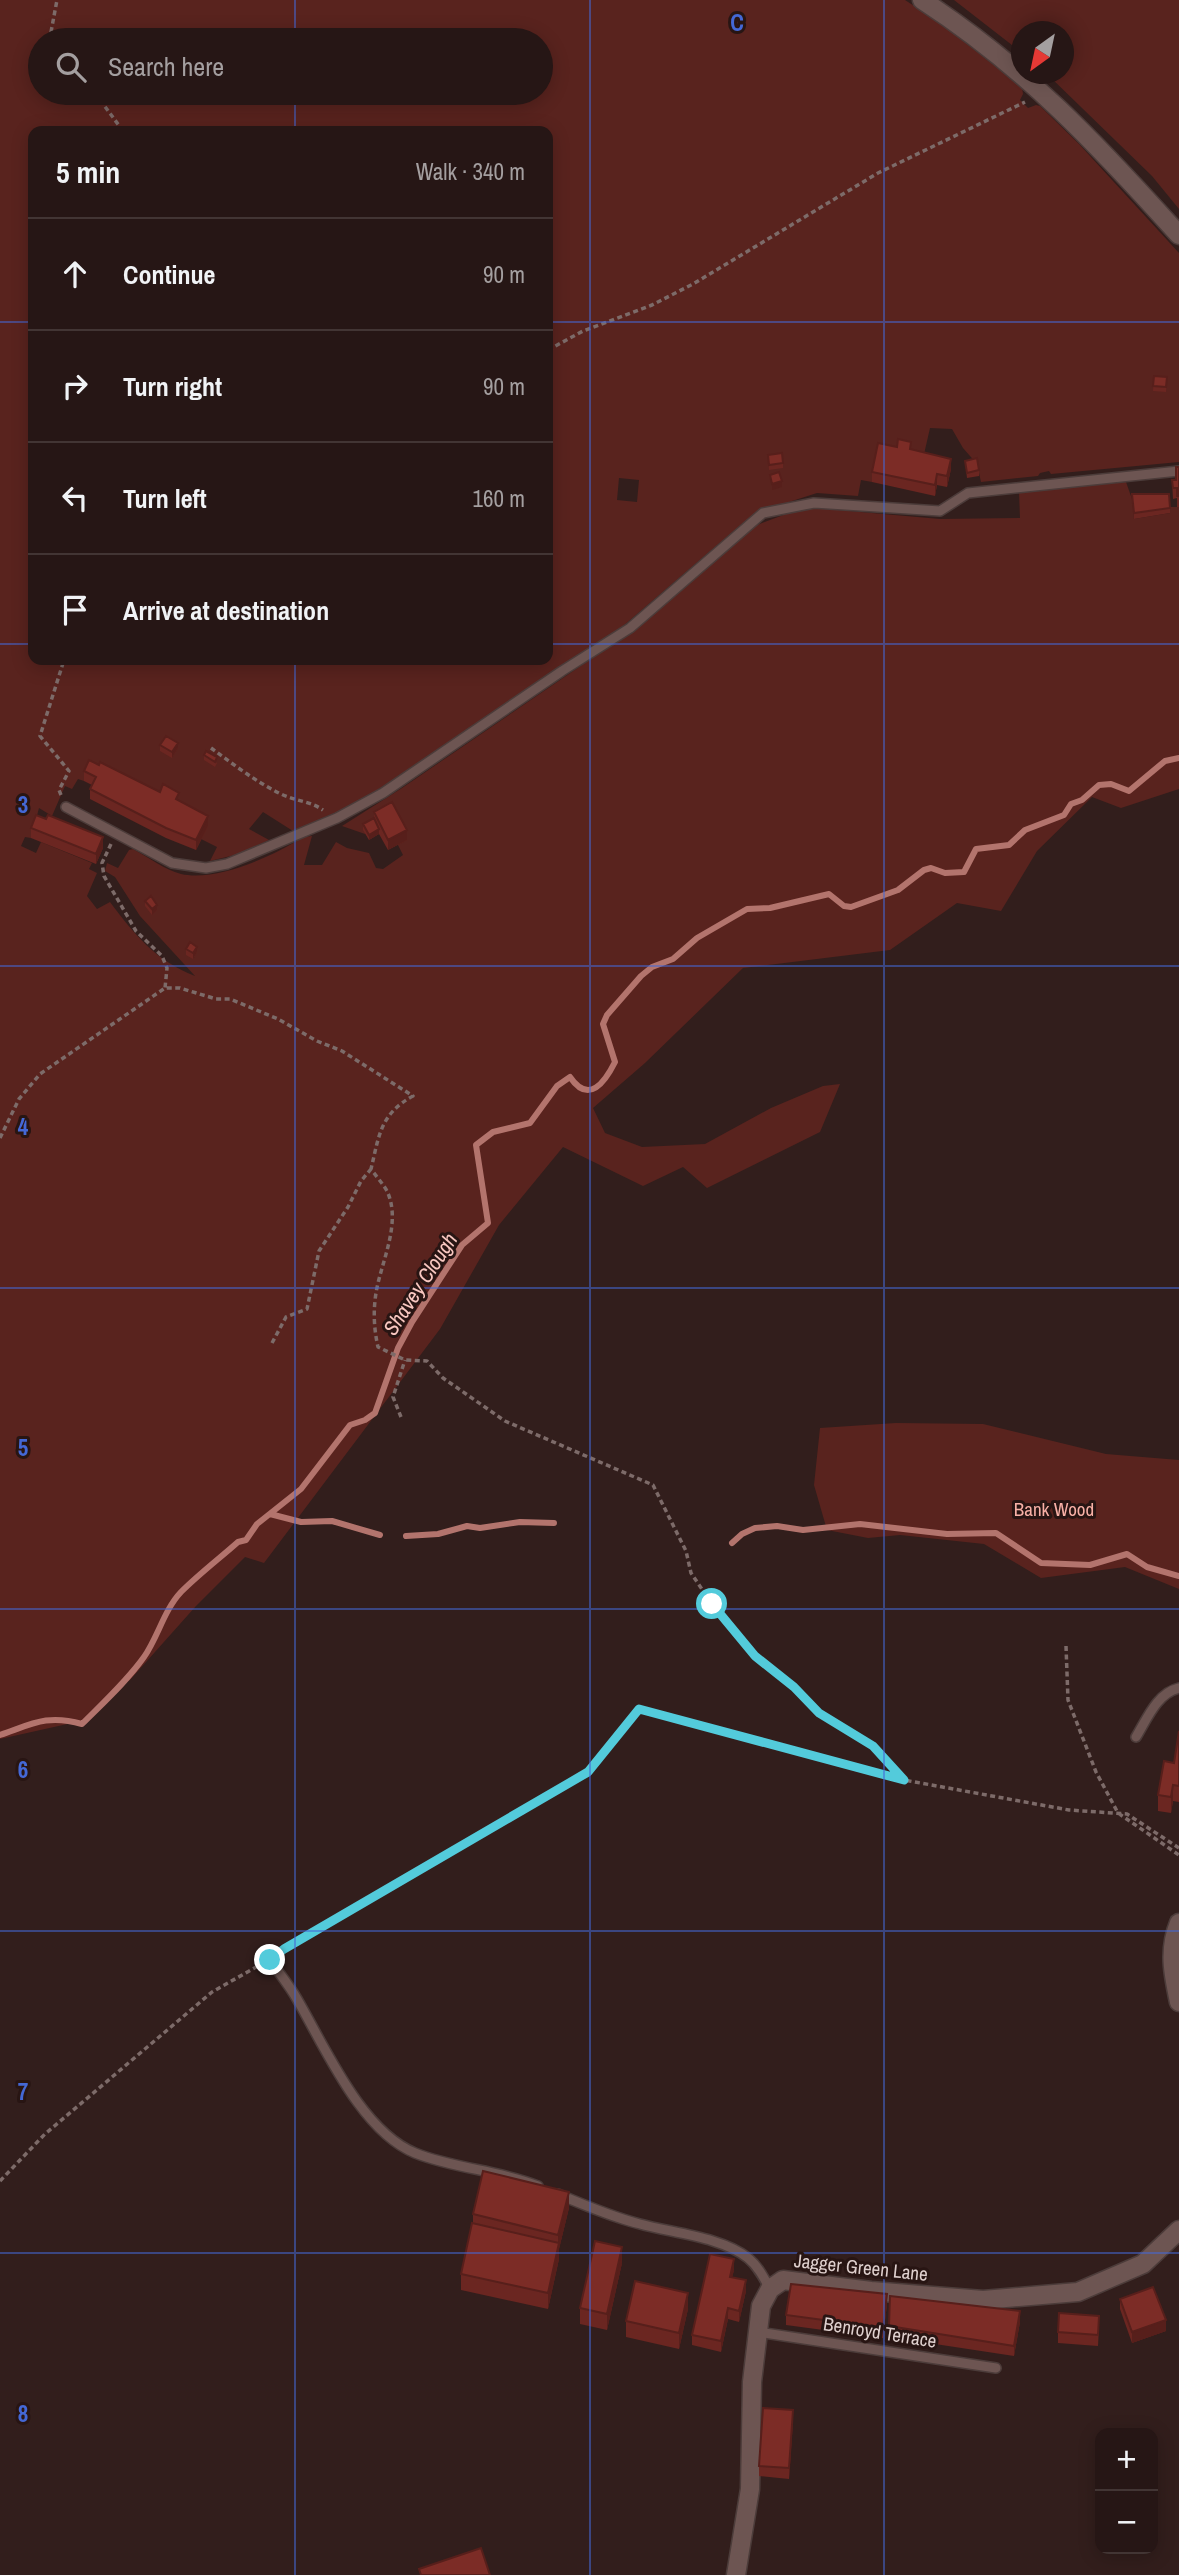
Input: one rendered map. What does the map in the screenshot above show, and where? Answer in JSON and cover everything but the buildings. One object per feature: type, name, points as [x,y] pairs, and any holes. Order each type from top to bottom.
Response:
[{"type":"street","points":[[922,0],[964,29],[1040,89],[1179,235]]},
{"type":"street","points":[[1179,1923],[1174,1936],[1171,1966],[1179,2002]]},
{"type":"street","name":"Jagger Green Lane","points":[[736,2575],[750,2489],[752,2382],[761,2305],[770,2289],[783,2280],[871,2291],[984,2300],[1078,2292],[1143,2264],[1179,2230]]},
{"type":"lane","points":[[66,807],[172,863],[206,868],[227,864],[337,818],[383,793],[630,628],[763,513],[814,503],[940,511],[968,493],[1179,471]]},
{"type":"lane","points":[[1136,1737],[1153,1709],[1170,1690],[1179,1688]]},
{"type":"lane","points":[[270,1960],[296,1997],[327,2055],[359,2104],[391,2139],[414,2153],[515,2177],[639,2224],[704,2239],[731,2249],[746,2256],[757,2266],[770,2289]]},
{"type":"lane","name":"Benroyd Terrace","points":[[758,2332],[996,2368]]},
{"type":"path","points":[[52,28],[57,0]]},
{"type":"path","points":[[553,347],[583,331],[652,305],[693,284],[878,173],[1024,104],[1040,89]]},
{"type":"path","points":[[104,105],[119,126]]},
{"type":"path","points":[[62,665],[40,736],[69,771],[59,790],[66,807]]},
{"type":"path","points":[[211,748],[268,788],[314,804],[337,818]]},
{"type":"path","points":[[117,833],[102,863],[104,876],[136,930],[162,956],[167,968],[165,988]]},
{"type":"path","points":[[0,1138],[19,1099],[40,1074],[165,988],[180,988],[216,999],[230,999],[278,1019],[317,1041],[342,1051],[413,1096],[394,1106],[379,1133],[371,1169],[360,1181],[348,1207],[319,1251],[307,1309],[286,1318],[272,1343]]},
{"type":"path","points":[[371,1169],[387,1192],[391,1217],[387,1253],[376,1292],[373,1325],[379,1347],[405,1360],[427,1361],[443,1378],[505,1421],[653,1485],[686,1551],[691,1573],[712,1604],[755,1656],[794,1687],[819,1713],[873,1746],[904,1780]]},
{"type":"path","points":[[401,1417],[393,1397],[405,1360]]},
{"type":"path","points":[[1066,1646],[1068,1700],[1096,1772],[1118,1813],[1179,1854]]},
{"type":"path","points":[[0,2180],[45,2134],[212,1992],[588,1772],[639,1709],[904,1780],[1069,1810],[1127,1814],[1179,1848]]},
{"type":"green space","points":[[0,0],[905,0],[940,23],[1011,78],[1011,84],[1022,87],[1020,100],[1028,108],[1040,106],[1079,144],[1179,253],[1179,462],[1051,474],[1049,471],[1038,476],[981,482],[977,464],[952,429],[930,428],[922,463],[879,454],[872,482],[861,480],[858,496],[817,493],[761,511],[744,522],[608,639],[572,659],[358,803],[293,831],[263,812],[249,829],[269,840],[239,854],[210,861],[217,847],[201,839],[207,826],[90,771],[84,781],[78,779],[72,789],[65,786],[52,816],[39,808],[31,838],[25,837],[21,846],[36,853],[41,842],[92,863],[89,869],[97,873],[87,896],[97,909],[110,902],[157,954],[195,976],[140,916],[115,877],[105,871],[107,863],[118,868],[129,850],[133,849],[181,874],[211,874],[244,866],[303,837],[312,836],[304,865],[322,865],[336,842],[347,848],[369,853],[376,868],[383,869],[403,855],[398,845],[392,813],[365,834],[342,826],[623,637],[757,525],[794,511],[815,508],[940,519],[1020,518],[1019,492],[1126,482],[1132,499],[1134,519],[1170,513],[1170,507],[1179,507],[1179,789],[1121,808],[1092,797],[1037,851],[1001,911],[957,903],[890,950],[743,968],[645,1063],[593,1108],[605,1133],[642,1147],[705,1144],[771,1108],[823,1086],[840,1084],[820,1132],[707,1188],[683,1167],[643,1186],[563,1147],[499,1225],[440,1329],[264,1563],[245,1557],[196,1606],[130,1680],[115,1688],[111,1698],[82,1724],[72,1723],[0,1739]],"holes":[[[619,478],[639,480],[637,502],[617,500]]]},
{"type":"green space","points":[[954,0],[1179,0],[1179,209],[1152,176],[1057,84],[1074,84],[1074,21],[1011,21],[1011,44]]},
{"type":"green space","name":"Bank Wood","points":[[896,1423],[983,1424],[1106,1454],[1179,1460],[1179,1589],[1125,1567],[1041,1578],[984,1544],[900,1535],[868,1538],[827,1530],[814,1485],[820,1428]]},
{"type":"waterway","name":"Shavey Clough","points":[[0,1735],[49,1720],[82,1724],[144,1657],[170,1607],[181,1592],[238,1542],[246,1540],[257,1524],[301,1489],[350,1425],[375,1413],[398,1348],[412,1322],[462,1245],[488,1223],[476,1145],[493,1132],[530,1123],[557,1086],[570,1077],[584,1089],[596,1088],[601,1083],[615,1062],[603,1024],[607,1015],[641,976],[652,967],[673,959],[697,938],[747,909],[770,908],[829,894],[844,906],[851,907],[898,890],[924,870],[931,868],[945,873],[964,872],[976,849],[1009,845],[1025,830],[1064,815],[1071,804],[1082,800],[1099,785],[1111,784],[1129,791],[1165,761],[1179,758]]},
{"type":"waterway","points":[[270,1514],[301,1522],[332,1521],[380,1535]]},
{"type":"waterway","points":[[406,1536],[438,1534],[467,1526],[480,1528],[520,1522],[554,1523]]},
{"type":"waterway","points":[[732,1543],[755,1528],[777,1526],[803,1530],[860,1524],[947,1534],[996,1533],[1041,1563],[1090,1565],[1127,1554],[1147,1567],[1179,1576]]},
{"type":"route","points":[[270,1960],[284,1949],[588,1772],[639,1709],[739,1738],[886,1773],[904,1780],[873,1746],[819,1713],[794,1687],[755,1656],[712,1604]]}]
